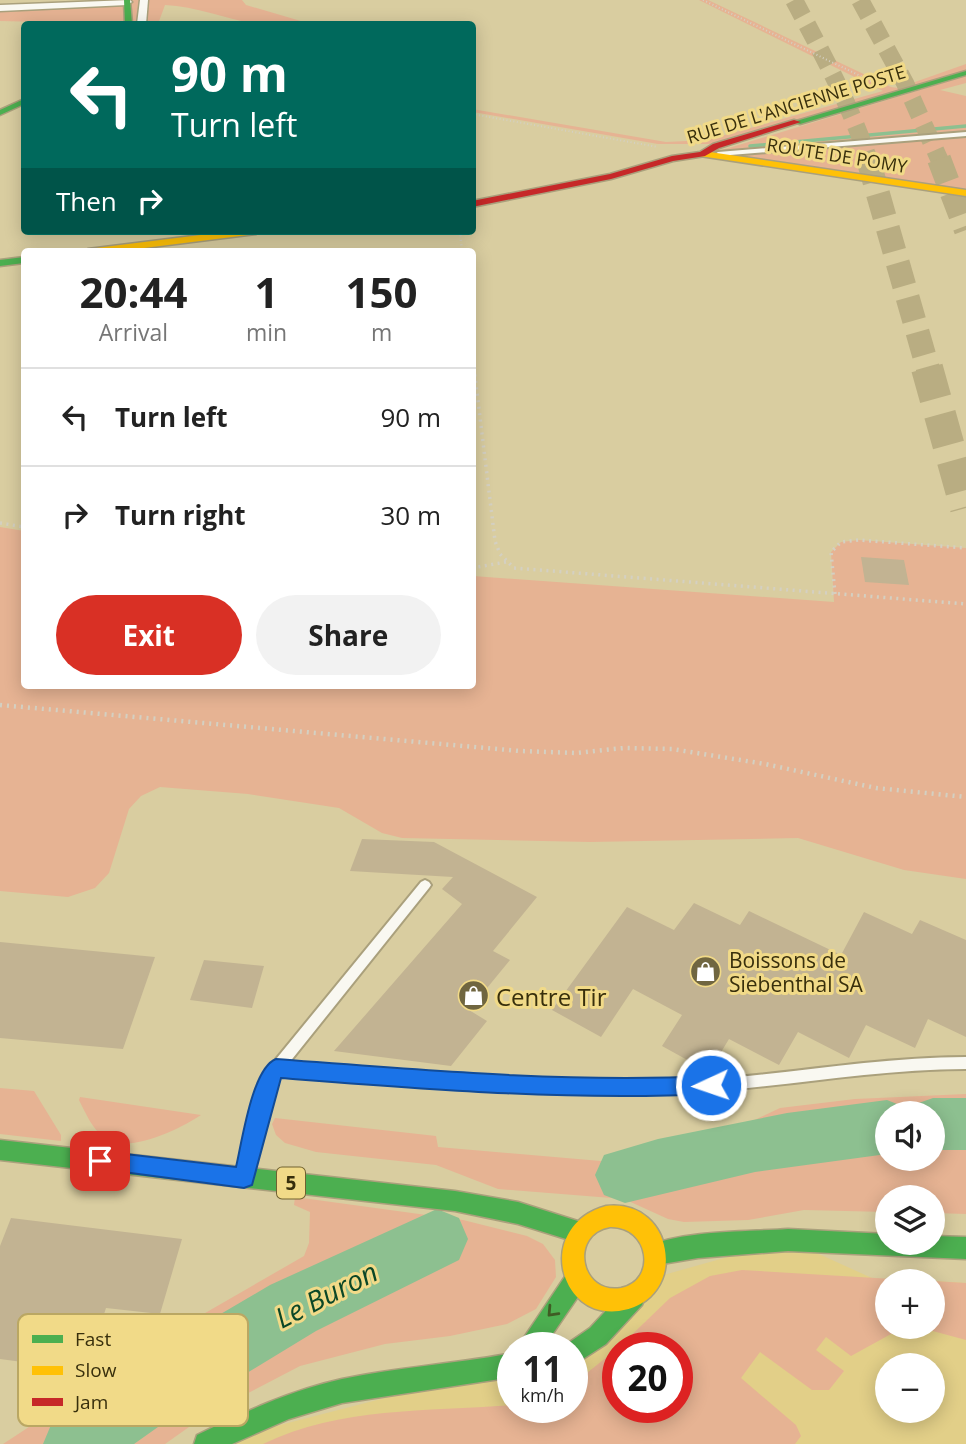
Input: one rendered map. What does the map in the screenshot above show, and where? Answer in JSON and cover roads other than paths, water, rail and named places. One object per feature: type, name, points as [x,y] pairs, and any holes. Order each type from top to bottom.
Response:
[{"type":"street","points":[[142,21],[144,0]]},
{"type":"street","points":[[0,8],[127,1],[129,21]]},
{"type":"street","name":"RUE DE L'ANCIENNE POSTE","points":[[476,203],[586,182],[681,157],[706,154],[716,146],[966,73]]},
{"type":"street","points":[[0,113],[21,102]]},
{"type":"street","name":"ROUTE DE POMY","points":[[706,154],[966,194]]},
{"type":"street","points":[[120,248],[224,235]]},
{"type":"street","points":[[0,263],[21,260]]},
{"type":"street","name":"5","points":[[0,1150],[513,1210],[546,1218],[579,1232]]},
{"type":"street","points":[[588,1346],[645,1289],[653,1278],[656,1254],[649,1238],[639,1227],[627,1220],[599,1218],[579,1232],[571,1254],[578,1277],[588,1290],[603,1298],[619,1300],[634,1297]]},
{"type":"street","points":[[656,1254],[698,1247],[788,1240],[966,1248]]},
{"type":"street","points":[[538,1332],[543,1322],[564,1300],[578,1277]]},
{"type":"street","points":[[248,1424],[298,1403],[343,1391],[497,1369]]},
{"type":"street","points":[[206,1444],[242,1426]]},
{"type":"lane","points":[[706,154],[966,134]]},
{"type":"lane","points":[[244,1178],[268,1079],[425,885]]},
{"type":"lane","points":[[276,1068],[496,1085],[647,1088],[711,1085],[918,1064],[966,1063]]},
{"type":"waterway","points":[[750,146],[966,126]]},
{"type":"waterway","name":"Le Buron","points":[[945,1124],[966,1124]]},
{"type":"waterway","name":"Le Buron","points":[[625,1175],[755,1145],[875,1128]]},
{"type":"waterway","name":"Le Buron","points":[[248,1335],[293,1308],[437,1239]]},
{"type":"waterway","name":"Le Buron","points":[[77,1444],[102,1426]]},
{"type":"tunnel","points":[[794,0],[844,99],[869,161]]},
{"type":"tunnel","points":[[860,0],[905,83],[940,161]]},
{"type":"tunnel","points":[[868,159],[928,369]]},
{"type":"tunnel","points":[[939,159],[966,230]]},
{"type":"tunnel","points":[[927,368],[966,508]]},
{"type":"place","name":"Boissons de Siebenthal SA","points":[[706,972]]},
{"type":"place","name":"Centre Tir","points":[[473,996]]}]
